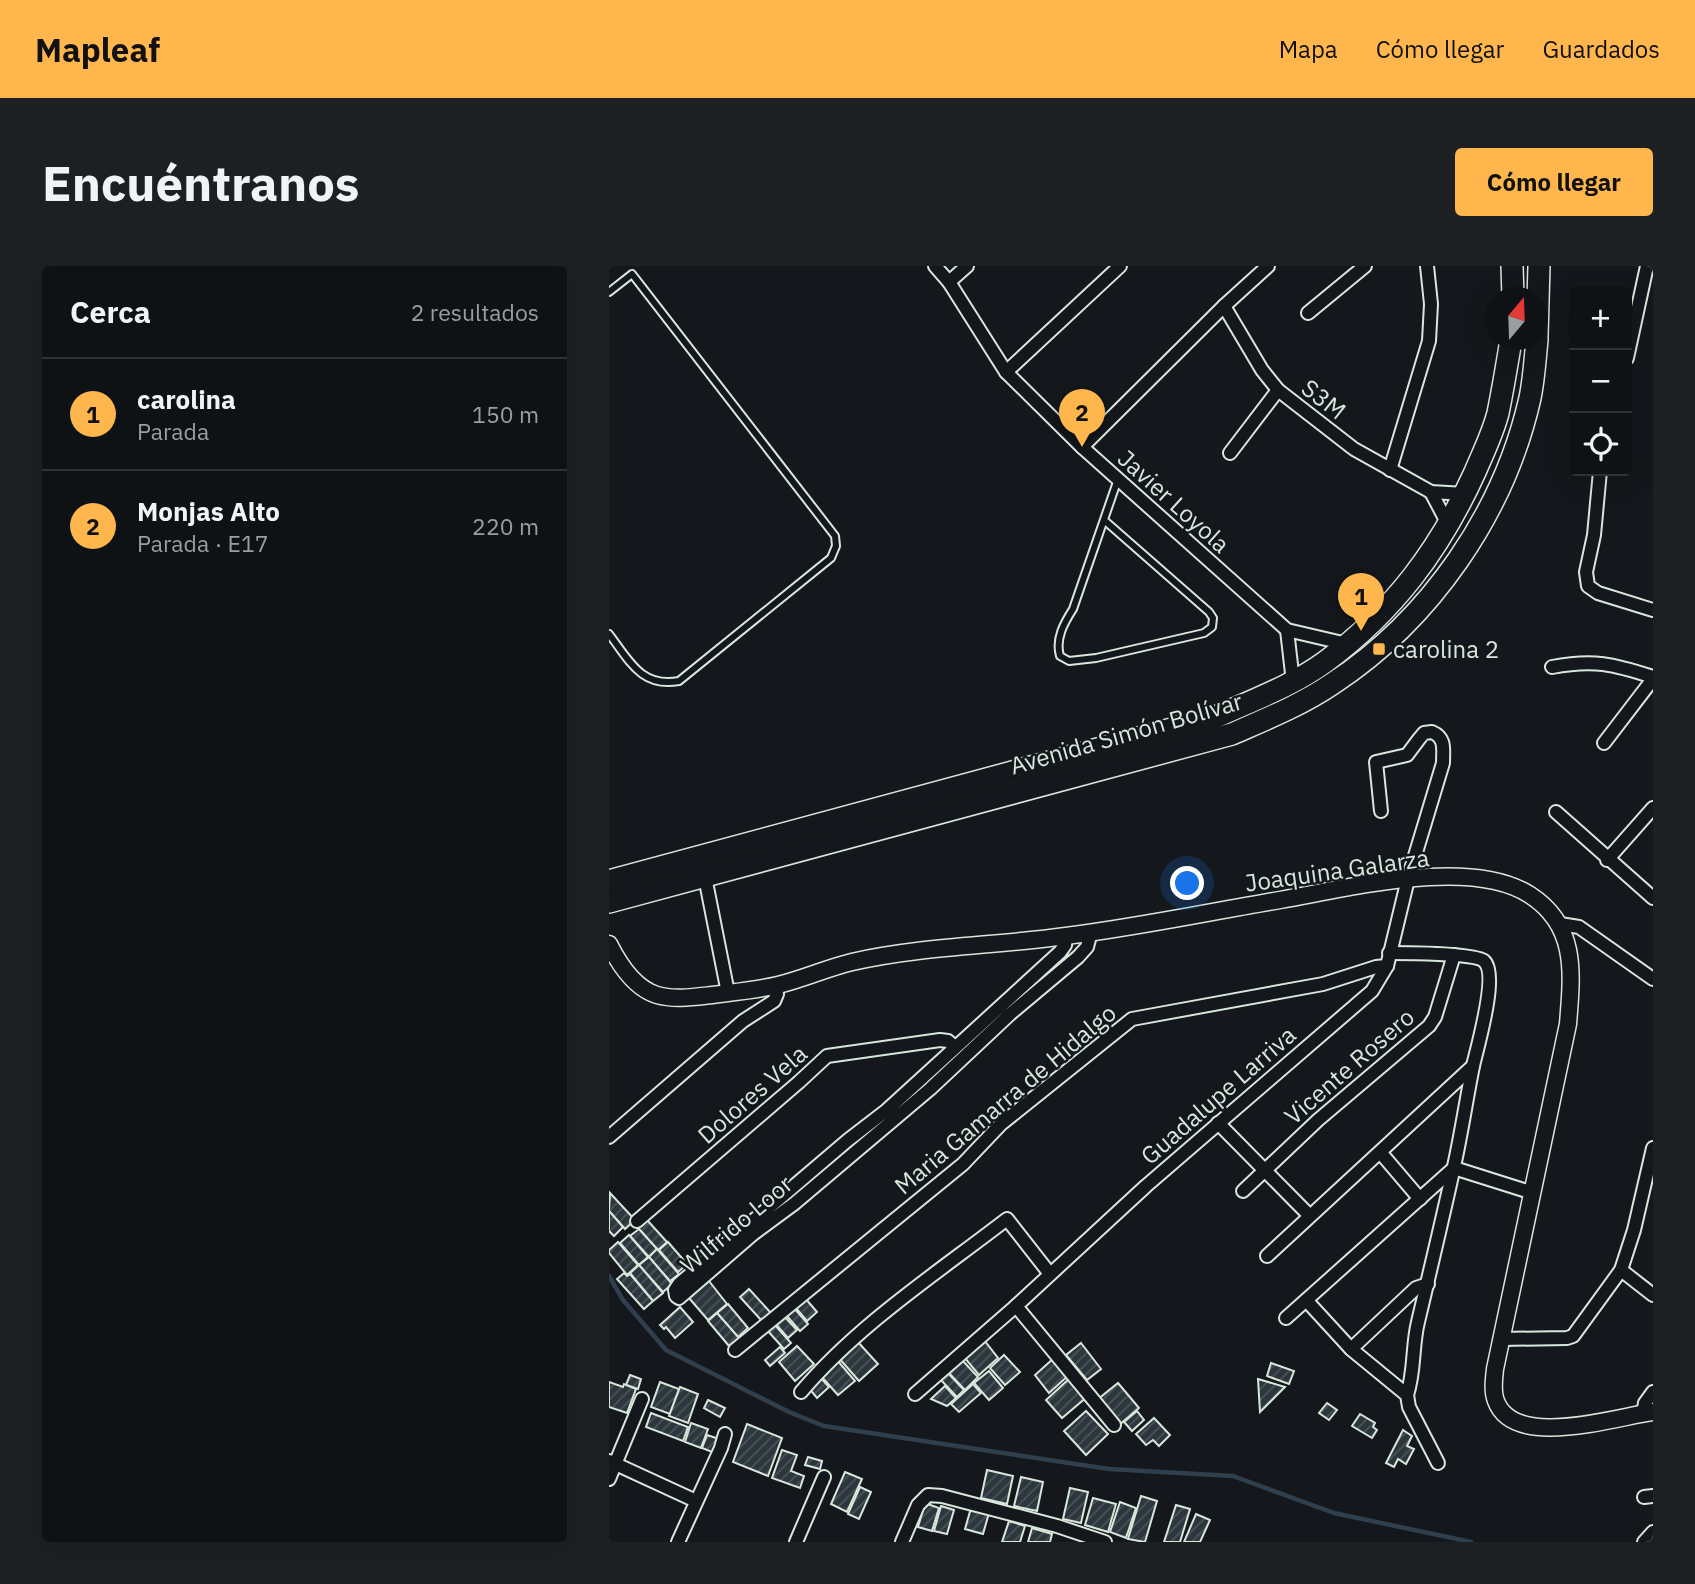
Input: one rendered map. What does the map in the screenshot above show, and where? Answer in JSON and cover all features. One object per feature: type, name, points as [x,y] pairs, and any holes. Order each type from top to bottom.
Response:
[{"type":"highway","points":[[1511,266],[1512,287]]},
{"type":"highway","name":"Avenida Simón Bolívar","points":[[1538,287],[1539,266]]},
{"type":"highway","name":"Avenida Simón Bolívar","points":[[609,880],[1216,717],[1293,682],[1324,663],[1347,644],[1418,572],[1449,526],[1485,450],[1497,415],[1509,350]]},
{"type":"highway","name":"Avenida Simón Bolívar","points":[[609,902],[1232,734],[1298,704],[1332,685],[1379,649],[1435,592],[1460,558],[1501,481],[1516,441],[1530,397],[1536,350]]},
{"type":"street","name":"Javier Loyola","points":[[935,266],[949,282],[1006,372],[1082,447],[1287,630],[1347,644]]},
{"type":"street","points":[[949,282],[967,266]]},
{"type":"street","points":[[1006,372],[1120,266]]},
{"type":"street","points":[[1082,447],[1224,306],[1269,266]]},
{"type":"street","points":[[1308,313],[1365,266]]},
{"type":"street","points":[[1391,470],[1429,341],[1431,304],[1427,266]]},
{"type":"street","points":[[1629,350],[1647,266]]},
{"type":"street","name":"S3M","points":[[1224,306],[1262,370],[1278,390],[1354,449],[1391,470],[1431,492],[1465,494]]},
{"type":"street","points":[[1230,453],[1278,390]]},
{"type":"street","points":[[1600,476],[1594,535],[1586,572],[1588,586],[1598,593],[1653,610]]},
{"type":"street","points":[[1431,492],[1449,526]]},
{"type":"street","points":[[1287,630],[1293,682]]},
{"type":"street","points":[[1552,667],[1598,662],[1620,666],[1653,678],[1604,743]]},
{"type":"street","name":"Guadalupe Larriva","points":[[915,1394],[1218,1123],[1372,991],[1388,959],[1408,879],[1443,762],[1442,739],[1432,732],[1425,733],[1407,755],[1376,762],[1381,811]]},
{"type":"street","points":[[1607,860],[1653,808]]},
{"type":"street","points":[[1556,812],[1653,898]]},
{"type":"street","points":[[705,877],[728,992]]},
{"type":"street","name":"Joaquina Galarza","points":[[609,944],[628,975],[643,988],[655,994],[681,997],[776,986],[851,963],[886,956],[1066,936],[1408,879],[1451,877],[1481,879],[1507,885],[1531,896],[1560,924]]},
{"type":"street","points":[[1560,924],[1579,928],[1653,979]]},
{"type":"street","points":[[1560,924],[1567,941],[1571,985],[1567,1024],[1500,1339],[1494,1392],[1500,1408],[1512,1420],[1527,1426],[1552,1428],[1648,1412],[1646,1402],[1653,1392]]},
{"type":"street","name":"Wilfrido Loor","points":[[1066,936],[1065,945],[1060,952],[887,1111],[848,1140],[680,1284],[675,1290],[676,1296],[679,1298],[690,1290],[753,1234],[795,1203],[955,1067],[1010,1014],[1078,957],[1087,947],[1091,932]]},
{"type":"street","name":"Maria Gamarra de Hidalgo","points":[[736,1350],[963,1164],[1001,1124],[1132,1019],[1323,984],[1376,967],[1388,959],[1454,956],[1486,964],[1488,1007],[1417,1326],[1413,1374],[1407,1395]]},
{"type":"street","name":"Vicente Rosero","points":[[1243,1191],[1318,1120],[1429,1026],[1435,1017],[1454,956]]},
{"type":"street","points":[[609,1137],[743,1021],[773,1001],[778,994],[776,986]]},
{"type":"street","name":"Dolores Vela","points":[[637,1221],[827,1056],[940,1040],[948,1041],[955,1047]]},
{"type":"street","points":[[1267,1256],[1473,1066]]},
{"type":"street","points":[[1218,1123],[1309,1215]]},
{"type":"street","points":[[1500,1339],[1573,1336],[1622,1269],[1653,1148]]},
{"type":"street","points":[[1380,1152],[1420,1199]]},
{"type":"street","points":[[1286,1318],[1454,1168],[1530,1192]]},
{"type":"street","points":[[801,1392],[822,1368],[860,1333],[1007,1219],[1050,1274]]},
{"type":"street","points":[[1622,1269],[1653,1295]]},
{"type":"street","points":[[1351,1349],[1416,1288],[1427,1284]]},
{"type":"street","points":[[1307,1301],[1351,1349],[1407,1395],[1409,1407],[1439,1463]]},
{"type":"street","points":[[1016,1306],[1114,1425]]},
{"type":"street","points":[[609,1479],[613,1463],[642,1399]]},
{"type":"street","points":[[678,1542],[725,1434]]},
{"type":"street","points":[[613,1463],[696,1501]]},
{"type":"street","points":[[796,1542],[824,1477]]},
{"type":"street","points":[[902,1542],[918,1505],[928,1495],[942,1496],[1057,1526],[1105,1542]]},
{"type":"street","points":[[1644,1542],[1653,1532]]},
{"type":"lane","points":[[609,634],[645,677],[668,683],[680,681],[831,558],[836,546],[835,536],[627,266]]},
{"type":"lane","points":[[609,292],[632,274]]},
{"type":"lane","points":[[1104,520],[1209,611],[1213,618],[1212,628],[1204,633],[1097,658],[1069,661],[1061,656],[1058,642],[1063,624],[1073,609],[1118,479]]},
{"type":"building","points":[[610,1193],[635,1220],[625,1229],[609,1211]]},
{"type":"building","points":[[609,1211],[623,1227],[614,1236],[609,1231]]},
{"type":"building","points":[[647,1220],[667,1242],[658,1250],[638,1228]]},
{"type":"building","points":[[639,1229],[657,1249],[649,1257],[630,1236]]},
{"type":"building","points":[[629,1235],[648,1257],[639,1265],[620,1243]]},
{"type":"building","points":[[618,1242],[638,1265],[627,1275],[609,1253]]},
{"type":"building","points":[[668,1242],[687,1264],[678,1272],[659,1250]]},
{"type":"building","points":[[657,1249],[679,1274],[670,1281],[649,1257]]},
{"type":"building","points":[[649,1257],[672,1284],[663,1292],[639,1265]]},
{"type":"building","points":[[639,1265],[663,1293],[653,1301],[630,1273]]},
{"type":"building","points":[[624,1273],[627,1276],[630,1274],[653,1301],[644,1309],[617,1279]]},
{"type":"building","points":[[709,1281],[727,1304],[708,1320],[689,1298]]},
{"type":"building","points":[[749,1289],[771,1313],[762,1321],[740,1297]]},
{"type":"building","points":[[805,1298],[817,1312],[807,1321],[795,1307]]},
{"type":"building","points":[[728,1304],[748,1328],[738,1337],[717,1313]]},
{"type":"building","points":[[680,1307],[693,1322],[675,1338],[666,1327],[664,1329],[660,1325]]},
{"type":"building","points":[[794,1308],[808,1324],[800,1331],[786,1315]]},
{"type":"building","points":[[717,1313],[739,1338],[729,1346],[708,1321]]},
{"type":"building","points":[[782,1314],[797,1330],[788,1338],[774,1322]]},
{"type":"building","points":[[774,1324],[791,1343],[784,1349],[767,1330]]},
{"type":"building","points":[[984,1340],[998,1358],[979,1375],[964,1357]]},
{"type":"building","points":[[857,1341],[878,1364],[859,1381],[838,1357]]},
{"type":"building","points":[[1081,1343],[1101,1369],[1087,1380],[1066,1355]]},
{"type":"building","points":[[797,1346],[814,1364],[795,1381],[779,1362]]},
{"type":"building","points":[[780,1347],[785,1353],[770,1366],[765,1360]]},
{"type":"building","points":[[1004,1355],[1020,1372],[1005,1385],[990,1368]]},
{"type":"building","points":[[1054,1358],[1069,1375],[1049,1393],[1035,1375]]},
{"type":"building","points":[[837,1360],[855,1381],[838,1395],[820,1375]]},
{"type":"building","points":[[962,1360],[978,1377],[965,1390],[948,1372]]},
{"type":"building","points":[[1271,1363],[1294,1371],[1289,1384],[1267,1376]]},
{"type":"building","points":[[946,1371],[964,1390],[957,1397],[939,1378]]},
{"type":"building","points":[[989,1371],[1003,1388],[989,1400],[974,1383]]},
{"type":"building","points":[[630,1375],[641,1379],[638,1389],[626,1385]]},
{"type":"building","points":[[820,1377],[829,1387],[817,1398],[808,1387]]},
{"type":"building","points":[[1070,1378],[1087,1397],[1062,1418],[1046,1400]]},
{"type":"building","points":[[1258,1379],[1285,1387],[1260,1412]]},
{"type":"building","points":[[609,1382],[636,1389],[627,1413],[609,1407]]},
{"type":"building","points":[[660,1382],[679,1389],[670,1414],[651,1407]]},
{"type":"building","points":[[1118,1383],[1139,1408],[1118,1426],[1097,1400]]},
{"type":"building","points":[[973,1384],[981,1393],[959,1412],[951,1404]]},
{"type":"building","points":[[945,1386],[956,1398],[947,1406],[931,1399]]},
{"type":"building","points":[[680,1387],[698,1394],[688,1423],[669,1416]]},
{"type":"building","points":[[708,1400],[725,1408],[720,1417],[704,1408]]},
{"type":"building","points":[[1327,1403],[1337,1410],[1329,1420],[1319,1413]]},
{"type":"building","points":[[1086,1411],[1108,1434],[1086,1455],[1064,1431]]},
{"type":"building","points":[[1137,1411],[1144,1420],[1132,1431],[1124,1422]]},
{"type":"building","points":[[651,1413],[688,1427],[683,1441],[646,1427]]},
{"type":"building","points":[[1360,1414],[1375,1423],[1373,1427],[1377,1430],[1372,1438],[1352,1426]]},
{"type":"building","points":[[1154,1418],[1170,1435],[1159,1446],[1153,1440],[1146,1445],[1136,1434]]},
{"type":"building","points":[[691,1423],[708,1429],[701,1448],[685,1442]]},
{"type":"building","points":[[747,1424],[782,1438],[768,1476],[733,1462]]},
{"type":"building","points":[[1403,1430],[1412,1436],[1407,1446],[1414,1449],[1406,1464],[1398,1459],[1394,1467],[1386,1463]]},
{"type":"building","points":[[707,1435],[722,1440],[717,1454],[702,1448]]},
{"type":"building","points":[[782,1450],[797,1455],[791,1471],[804,1476],[800,1488],[772,1478]]},
{"type":"building","points":[[808,1457],[822,1461],[820,1469],[805,1465]]},
{"type":"building","points":[[987,1470],[1013,1476],[1007,1504],[981,1498]]},
{"type":"building","points":[[845,1472],[862,1479],[847,1512],[831,1504]]},
{"type":"building","points":[[1021,1477],[1043,1482],[1037,1511],[1014,1506]]},
{"type":"building","points":[[860,1487],[871,1492],[859,1519],[848,1514]]},
{"type":"building","points":[[1070,1488],[1088,1492],[1081,1523],[1063,1519]]},
{"type":"building","points":[[1141,1496],[1157,1501],[1145,1542],[1128,1539]]},
{"type":"building","points":[[1093,1498],[1116,1504],[1108,1532],[1085,1525]]},
{"type":"building","points":[[1120,1502],[1136,1508],[1126,1538],[1110,1532]]},
{"type":"building","points":[[925,1503],[939,1508],[932,1531],[918,1527]]},
{"type":"building","points":[[1176,1505],[1190,1509],[1180,1542],[1164,1542]]},
{"type":"building","points":[[941,1506],[954,1510],[947,1534],[934,1531]]},
{"type":"building","points":[[971,1508],[989,1513],[983,1534],[965,1529]]},
{"type":"building","points":[[1196,1514],[1210,1520],[1200,1542],[1184,1542]]},
{"type":"building","points":[[1009,1521],[1025,1526],[1020,1542],[1002,1542]]},
{"type":"building","points":[[1032,1528],[1052,1534],[1050,1542],[1028,1542]]},
{"type":"waterway","points":[[609,1276],[623,1300],[666,1350],[789,1412],[824,1426],[1109,1469],[1233,1476],[1334,1513],[1471,1542]]},
{"type":"place","name":"Monjas Alto","points":[[1082,447]]},
{"type":"place","name":"carolina","points":[[1361,631]]},
{"type":"place","name":"carolina 2","points":[[1379,649]]}]
